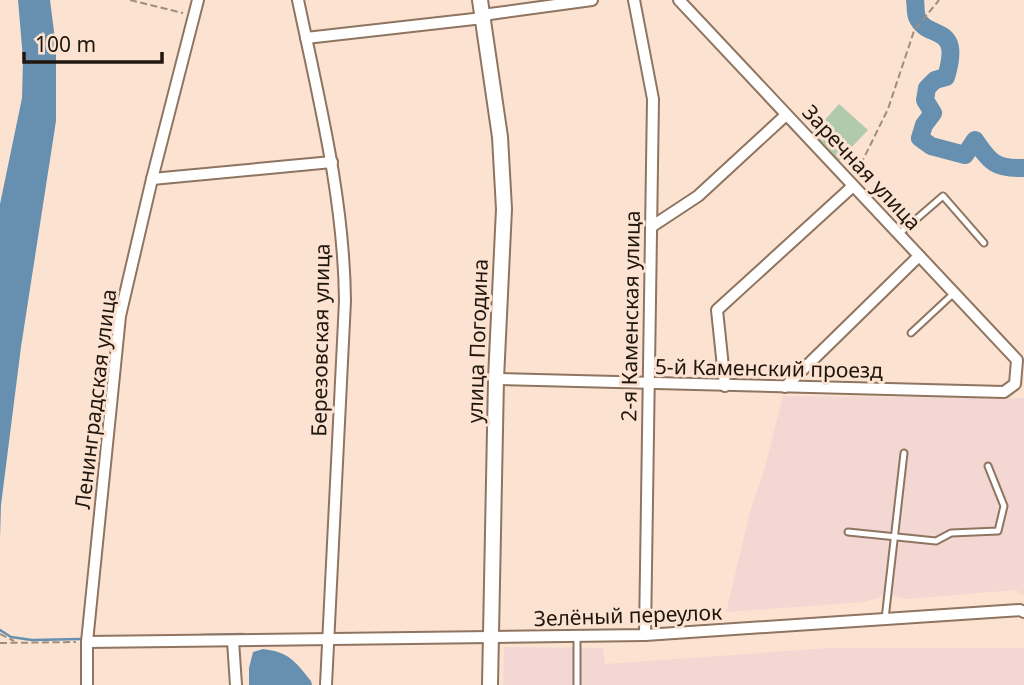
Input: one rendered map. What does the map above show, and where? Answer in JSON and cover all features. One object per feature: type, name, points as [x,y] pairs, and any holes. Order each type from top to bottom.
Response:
[{"type":"street","name":"Ленинградская улица","points":[[87,685],[87,642],[120,316],[198,0]]},
{"type":"street","name":"Березовская улица","points":[[298,0],[332,162],[345,256],[326,685]]},
{"type":"street","name":"улица Погодина","points":[[480,0],[500,137],[504,209],[496,379],[490,685]]},
{"type":"street","points":[[306,38],[482,18],[490,14],[592,0]]},
{"type":"street","name":"2-я Каменская улица","points":[[634,0],[653,99],[645,635]]},
{"type":"street","name":"Заречная улица","points":[[679,0],[1017,360]]},
{"type":"street","points":[[651,227],[698,196],[786,115]]},
{"type":"street","points":[[152,179],[332,162]]},
{"type":"street","points":[[725,386],[717,310],[852,185]]},
{"type":"street","points":[[785,387],[919,256]]},
{"type":"street","name":"5-й Каменский проезд","points":[[496,379],[1004,392],[1016,384],[1017,360]]},
{"type":"street","name":"Зелёный переулок","points":[[87,642],[645,635],[1020,610],[1024,612]]},
{"type":"street","points":[[233,641],[236,685]]},
{"type":"lane","points":[[899,234],[943,196],[984,243]]},
{"type":"lane","points":[[911,332],[954,293]]},
{"type":"lane","points":[[885,619],[904,453]]},
{"type":"lane","points":[[848,532],[936,541],[951,533],[998,531],[1004,506],[988,466]]},
{"type":"lane","points":[[577,637],[577,685]]},
{"type":"path","points":[[130,0],[194,15]]},
{"type":"path","points":[[852,185],[888,108],[916,28],[939,0]]},
{"type":"path","points":[[1,634],[17,643]]},
{"type":"path","points":[[1,643],[87,642]]},
{"type":"shaded area","points":[[783,396],[1024,398],[1024,596],[1016,590],[906,599],[888,595],[864,602],[726,612],[751,508],[764,471]]},
{"type":"shaded area","points":[[504,647],[603,648],[605,664],[829,648],[1024,648],[1024,685],[503,685]]},
{"type":"green space","points":[[839,104],[868,130],[850,149],[822,123]]},
{"type":"green space","points":[[820,124],[848,151],[839,161],[811,134]]},
{"type":"water","points":[[18,0],[50,0],[56,47],[56,121],[21,347],[1,505],[0,539],[0,204],[22,98],[23,59]]},
{"type":"water","points":[[263,649],[279,652],[291,659],[312,685],[249,685],[253,652]]},
{"type":"waterway","points":[[915,0],[916,15],[922,24],[942,35],[950,48],[946,77],[935,80],[927,88],[925,100],[933,113],[924,125],[920,138],[931,146],[965,155],[975,140],[994,163],[1024,168]]},
{"type":"waterway","points":[[0,630],[11,637],[32,640],[81,639]]},
{"type":"waterway","points":[[201,635],[243,634]]}]
